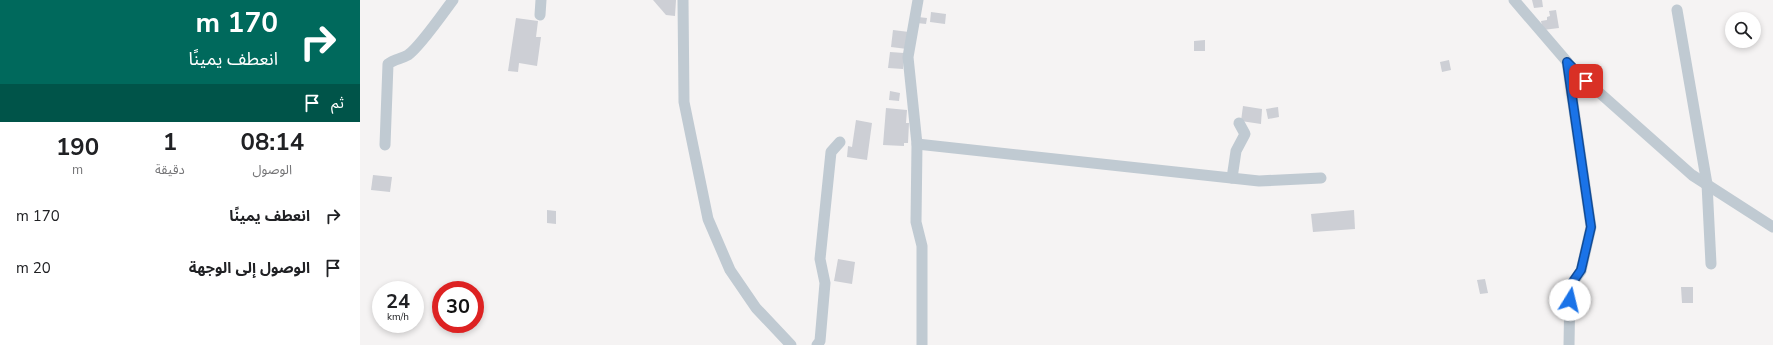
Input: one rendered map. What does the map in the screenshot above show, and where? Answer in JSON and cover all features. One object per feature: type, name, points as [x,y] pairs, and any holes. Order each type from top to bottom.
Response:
[{"type":"street","points":[[385,145],[388,64],[393,60],[408,55],[433,27],[453,0]]},
{"type":"street","points":[[540,15],[541,0]]},
{"type":"street","points":[[683,0],[684,102],[708,219],[730,270],[756,308],[791,345]]},
{"type":"street","points":[[918,0],[908,57],[917,144],[916,222],[922,246],[922,345]]},
{"type":"street","points":[[1514,0],[1575,71],[1692,175],[1773,227]]},
{"type":"street","points":[[1677,10],[1707,184],[1711,264]]},
{"type":"street","points":[[1567,62],[1591,227],[1581,270],[1570,286],[1569,345]]},
{"type":"street","points":[[1232,178],[1236,150],[1245,134],[1238,123]]},
{"type":"street","points":[[817,345],[820,341],[825,283],[820,258],[831,152],[840,142]]},
{"type":"street","points":[[917,144],[1259,181],[1321,178]]},
{"type":"building","points":[[653,0],[676,0],[675,16],[666,15]]},
{"type":"building","points":[[1532,0],[1542,0],[1543,7],[1534,8]]},
{"type":"building","points":[[1556,10],[1559,28],[1543,30],[1541,21],[1547,20],[1547,17],[1550,16],[1549,11]]},
{"type":"building","points":[[931,12],[946,14],[945,24],[930,22]]},
{"type":"building","points":[[918,17],[927,18],[926,24],[917,23]]},
{"type":"building","points":[[516,18],[538,21],[536,37],[541,37],[537,66],[519,63],[518,72],[508,71]]},
{"type":"building","points":[[893,30],[909,32],[907,49],[891,47]]},
{"type":"building","points":[[1205,40],[1205,51],[1194,51],[1194,41]]},
{"type":"building","points":[[890,52],[904,53],[903,69],[888,68]]},
{"type":"building","points":[[1449,60],[1451,70],[1442,72],[1440,62]]},
{"type":"building","points":[[890,91],[900,93],[899,101],[889,100]]},
{"type":"building","points":[[1243,106],[1262,109],[1261,124],[1241,121]]},
{"type":"building","points":[[1278,107],[1279,117],[1268,119],[1266,109]]},
{"type":"building","points":[[886,108],[907,110],[906,123],[909,123],[908,143],[904,143],[904,146],[883,145]]},
{"type":"building","points":[[856,120],[872,123],[867,160],[847,157],[848,146],[852,147]]},
{"type":"building","points":[[373,175],[392,177],[390,192],[371,190]]},
{"type":"building","points":[[547,210],[556,211],[556,224],[547,223]]},
{"type":"building","points":[[1354,210],[1355,229],[1313,232],[1311,214]]},
{"type":"building","points":[[838,259],[855,262],[852,284],[834,281]]},
{"type":"building","points":[[1485,279],[1488,293],[1480,294],[1477,280]]},
{"type":"building","points":[[1681,287],[1693,287],[1693,303],[1682,303]]},
{"type":"route","points":[[1570,300],[1570,286],[1581,270],[1591,227],[1567,62],[1586,81]]}]
